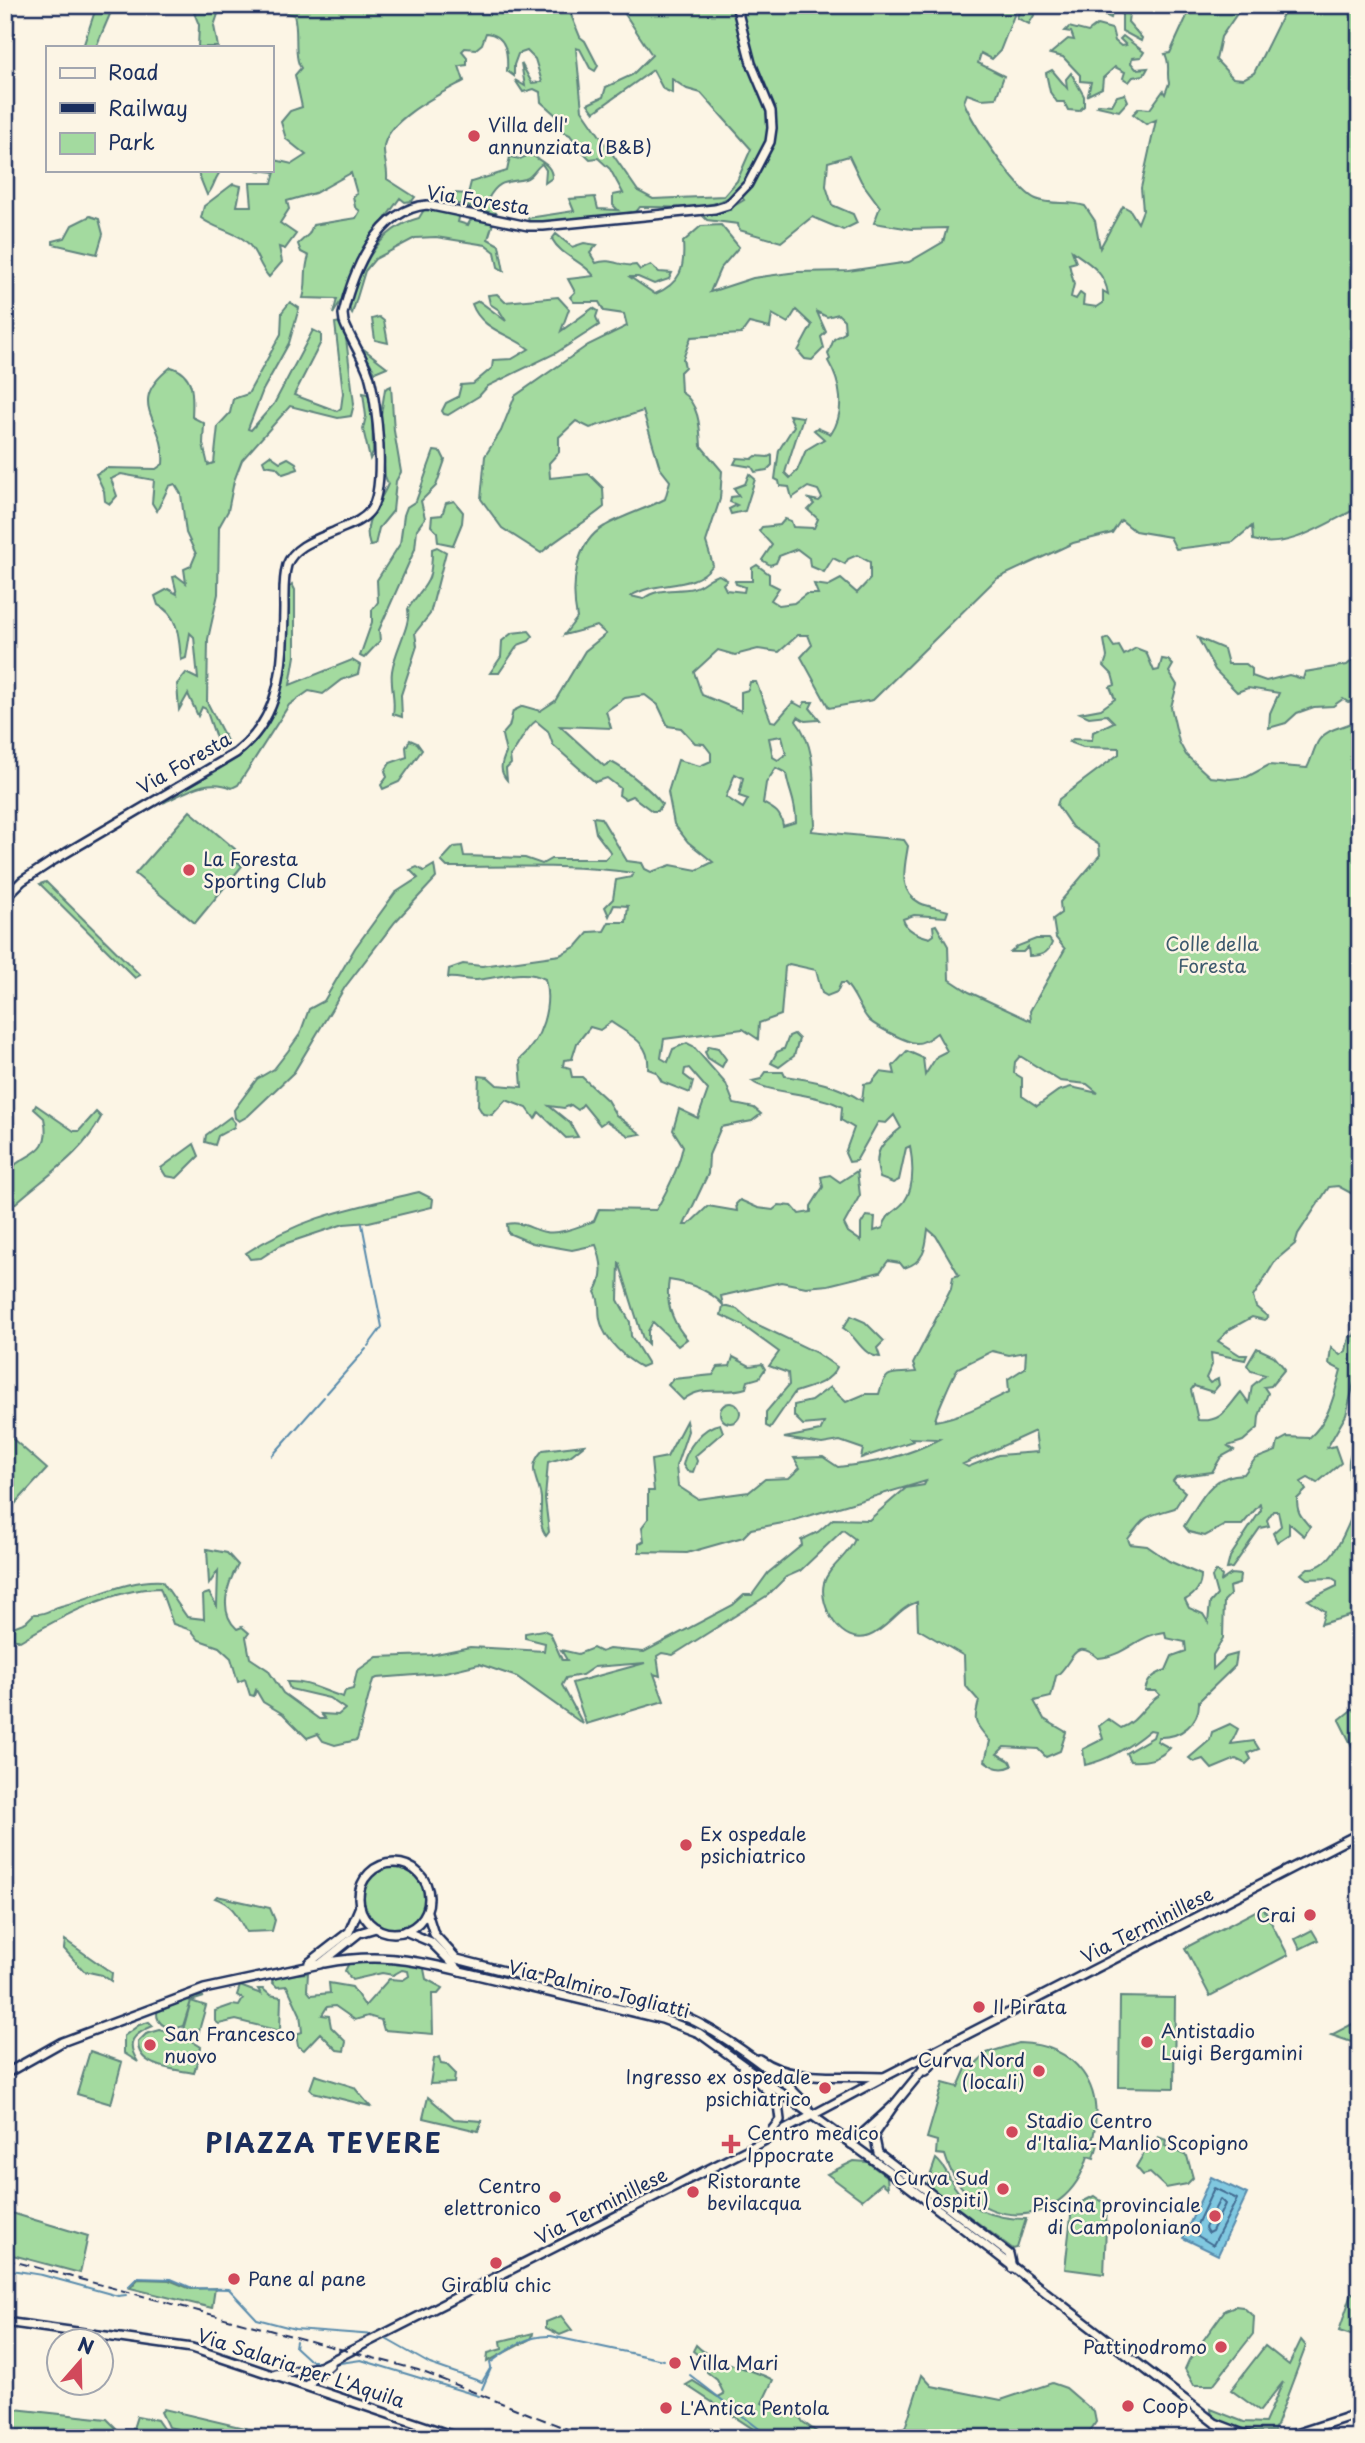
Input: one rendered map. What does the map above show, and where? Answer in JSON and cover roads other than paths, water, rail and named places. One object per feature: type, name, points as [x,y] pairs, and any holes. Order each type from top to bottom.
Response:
[{"type":"main road","name":"Via Foresta","points":[[5,898],[22,881],[54,860],[236,753],[247,744],[266,717],[281,680],[285,579],[290,559],[307,545],[363,518],[376,501],[379,477],[373,390],[368,372],[344,323],[343,314],[362,262],[390,221],[412,206],[427,205],[528,226],[715,209],[728,205],[758,168],[772,128],[771,111],[740,30],[736,5]]},
{"type":"main road","name":"Via Terminillese","points":[[307,2385],[321,2376],[327,2364],[404,2323],[760,2143],[1360,1833]]},
{"type":"main road","points":[[400,1862],[415,1869],[426,1881],[430,1894],[427,1912],[418,1924],[405,1931],[390,1933],[376,1928],[365,1918],[360,1906],[360,1888],[368,1873],[383,1864],[400,1862]]},
{"type":"main road","points":[[298,1968],[315,1961],[349,1932],[360,1906]]},
{"type":"main road","name":"Via Palmiro Togliatti","points":[[427,1912],[434,1934],[443,1947],[457,1959],[673,2013],[719,2035],[784,2083],[806,2104],[812,2116]]},
{"type":"main road","points":[[5,2074],[62,2042],[222,1983],[320,1964],[359,1933],[376,1928]]},
{"type":"main road","points":[[405,1931],[430,1942],[460,1971]]},
{"type":"main road","name":"Via Palmiro Togliatti","points":[[320,1964],[369,1956],[391,1956],[662,2018],[708,2038],[812,2116]]},
{"type":"main road","points":[[719,2035],[785,2071],[801,2075],[884,2077]]},
{"type":"main road","points":[[708,2038],[778,2104],[778,2126],[760,2143]]},
{"type":"main road","points":[[948,2044],[894,2105],[873,2134],[878,2153],[1009,2254],[1012,2269]]},
{"type":"main road","points":[[908,2089],[925,2067],[921,2058]]},
{"type":"main road","points":[[851,2144],[894,2105]]},
{"type":"main road","points":[[827,2108],[826,2119],[830,2128]]},
{"type":"main road","points":[[812,2116],[1215,2423],[1254,2438]]},
{"type":"main road","name":"Via Salaria per L'Aquila","points":[[5,2322],[182,2346],[276,2374],[460,2438]]},
{"type":"main road","points":[[276,2374],[327,2364]]},
{"type":"main road","points":[[307,2385],[327,2364]]},
{"type":"main road","points":[[321,2376],[333,2395]]},
{"type":"main road","points":[[1283,2438],[1360,2413]]},
{"type":"water","name":"Piscina provinciale di Campoloniano","points":[[1211,2177],[1247,2194],[1218,2255],[1183,2238]]},
{"type":"waterway","points":[[362,1224],[382,1327],[368,1346]]},
{"type":"waterway","points":[[327,1393],[366,1349]]},
{"type":"waterway","points":[[272,1456],[324,1397]]},
{"type":"waterway","points":[[5,2269],[42,2275],[118,2296],[126,2295]]},
{"type":"waterway","points":[[128,2287],[137,2278],[171,2279],[192,2288],[229,2289],[257,2319],[295,2329],[375,2335]]},
{"type":"waterway","points":[[384,2338],[430,2364],[482,2382],[491,2367],[490,2363],[504,2352],[542,2336],[663,2360]]},
{"type":"waterway","points":[[296,2341],[295,2347],[308,2359],[320,2363]]},
{"type":"waterway","points":[[333,2364],[361,2360],[479,2396]]},
{"type":"waterway","points":[[482,2389],[491,2368]]},
{"type":"waterway","points":[[690,2375],[771,2438]]},
{"type":"railway","points":[[5,2259],[418,2370],[590,2438]]},
{"type":"place","name":"Villa dell' annunziata (B&B)","points":[[474,136]]},
{"type":"place","name":"La Foresta Sporting Club","points":[[189,870]]},
{"type":"place","name":"Ex ospedale psichiatrico","points":[[686,1845]]},
{"type":"place","name":"Crai","points":[[1310,1915]]},
{"type":"place","name":"Il Pirata","points":[[979,2007]]},
{"type":"place","name":"Antistadio Luigi Bergamini","points":[[1147,2042]]},
{"type":"place","name":"San Francesco nuovo","points":[[150,2045]]},
{"type":"place","name":"Curva Nord (locali)","points":[[1039,2071]]},
{"type":"place","name":"Ingresso ex ospedale psichiatrico","points":[[825,2088]]},
{"type":"place","name":"Stadio Centro d'Italia-Manlio Scopigno","points":[[1012,2132]]},
{"type":"place","name":"Centro medico Ippocrate","points":[[731,2144]]},
{"type":"place","name":"Curva Sud (ospiti)","points":[[1003,2189]]},
{"type":"place","name":"Ristorante bevilacqua","points":[[693,2192]]},
{"type":"place","name":"Centro elettronico","points":[[555,2197]]},
{"type":"place","name":"Piscina provinciale di Campoloniano","points":[[1215,2216]]},
{"type":"place","name":"Girablu chic","points":[[496,2263]]},
{"type":"place","name":"Pane al pane","points":[[234,2279]]},
{"type":"place","name":"Pattinodromo","points":[[1221,2347]]},
{"type":"place","name":"Villa Mari","points":[[675,2363]]},
{"type":"place","name":"Coop","points":[[1128,2406]]},
{"type":"place","name":"L'Antica Pentola","points":[[666,2408]]},
{"type":"district","name":"PIAZZA TEVERE","points":[[324,2144]]},
{"type":"park label","name":"Colle della Foresta","points":[[1212,955]]}]
